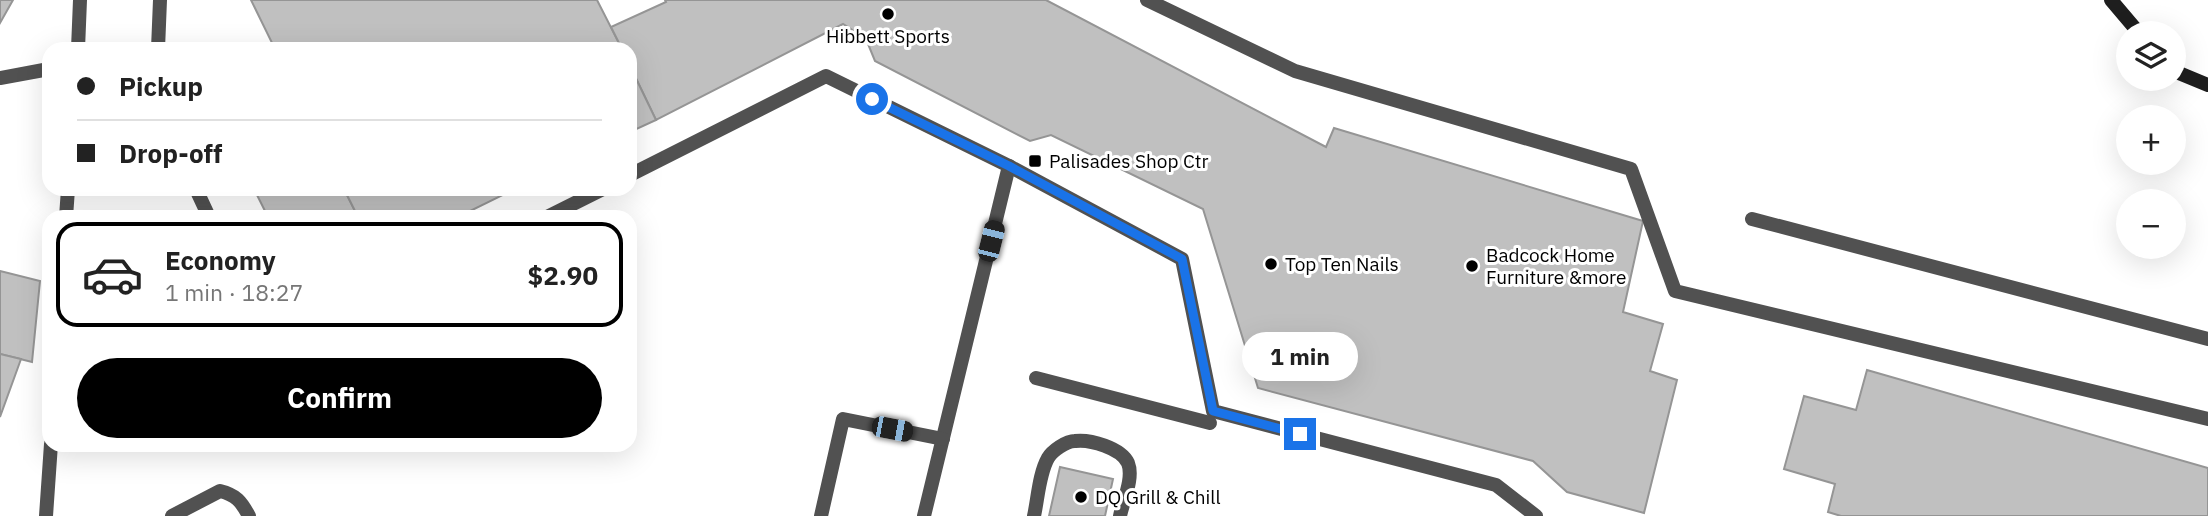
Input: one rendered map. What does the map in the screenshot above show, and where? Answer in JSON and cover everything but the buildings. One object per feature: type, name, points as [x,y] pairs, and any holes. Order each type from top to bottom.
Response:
[{"type":"street","points":[[78,42],[80,0]]},
{"type":"street","points":[[158,42],[160,0]]},
{"type":"street","points":[[1147,0],[1294,71],[1631,169],[1675,291],[2208,418]]},
{"type":"street","points":[[2111,0],[2129,21]]},
{"type":"street","points":[[0,78],[42,70]]},
{"type":"street","points":[[637,171],[826,76],[1009,166],[1182,259],[1213,411],[1496,485],[1536,516]]},
{"type":"street","points":[[2186,76],[2208,85]]},
{"type":"street","points":[[924,516],[1009,166]]},
{"type":"street","points":[[561,210],[589,196]]},
{"type":"street","points":[[1752,219],[2208,339]]},
{"type":"street","points":[[1036,378],[1210,423]]},
{"type":"street","points":[[821,516],[843,419],[943,439]]},
{"type":"street","points":[[1034,516],[1049,456],[1074,441],[1107,446],[1120,453],[1128,463],[1130,475],[1120,516]]},
{"type":"street","points":[[44,515],[50,452]]},
{"type":"street","points":[[172,516],[220,491],[233,494],[249,516]]},
{"type":"place","name":"Hibbett Sports","points":[[888,14]]},
{"type":"place","name":"Palisades Shop Ctr","points":[[1035,161]]},
{"type":"place","name":"Top Ten Nails","points":[[1271,264]]},
{"type":"place","name":"Badcock Home Furniture &more","points":[[1472,266]]},
{"type":"place","name":"DQ Grill & Chill","points":[[1081,497]]},
{"type":"route","points":[[872,99],[1009,166],[1182,259],[1213,411],[1300,434]]}]
